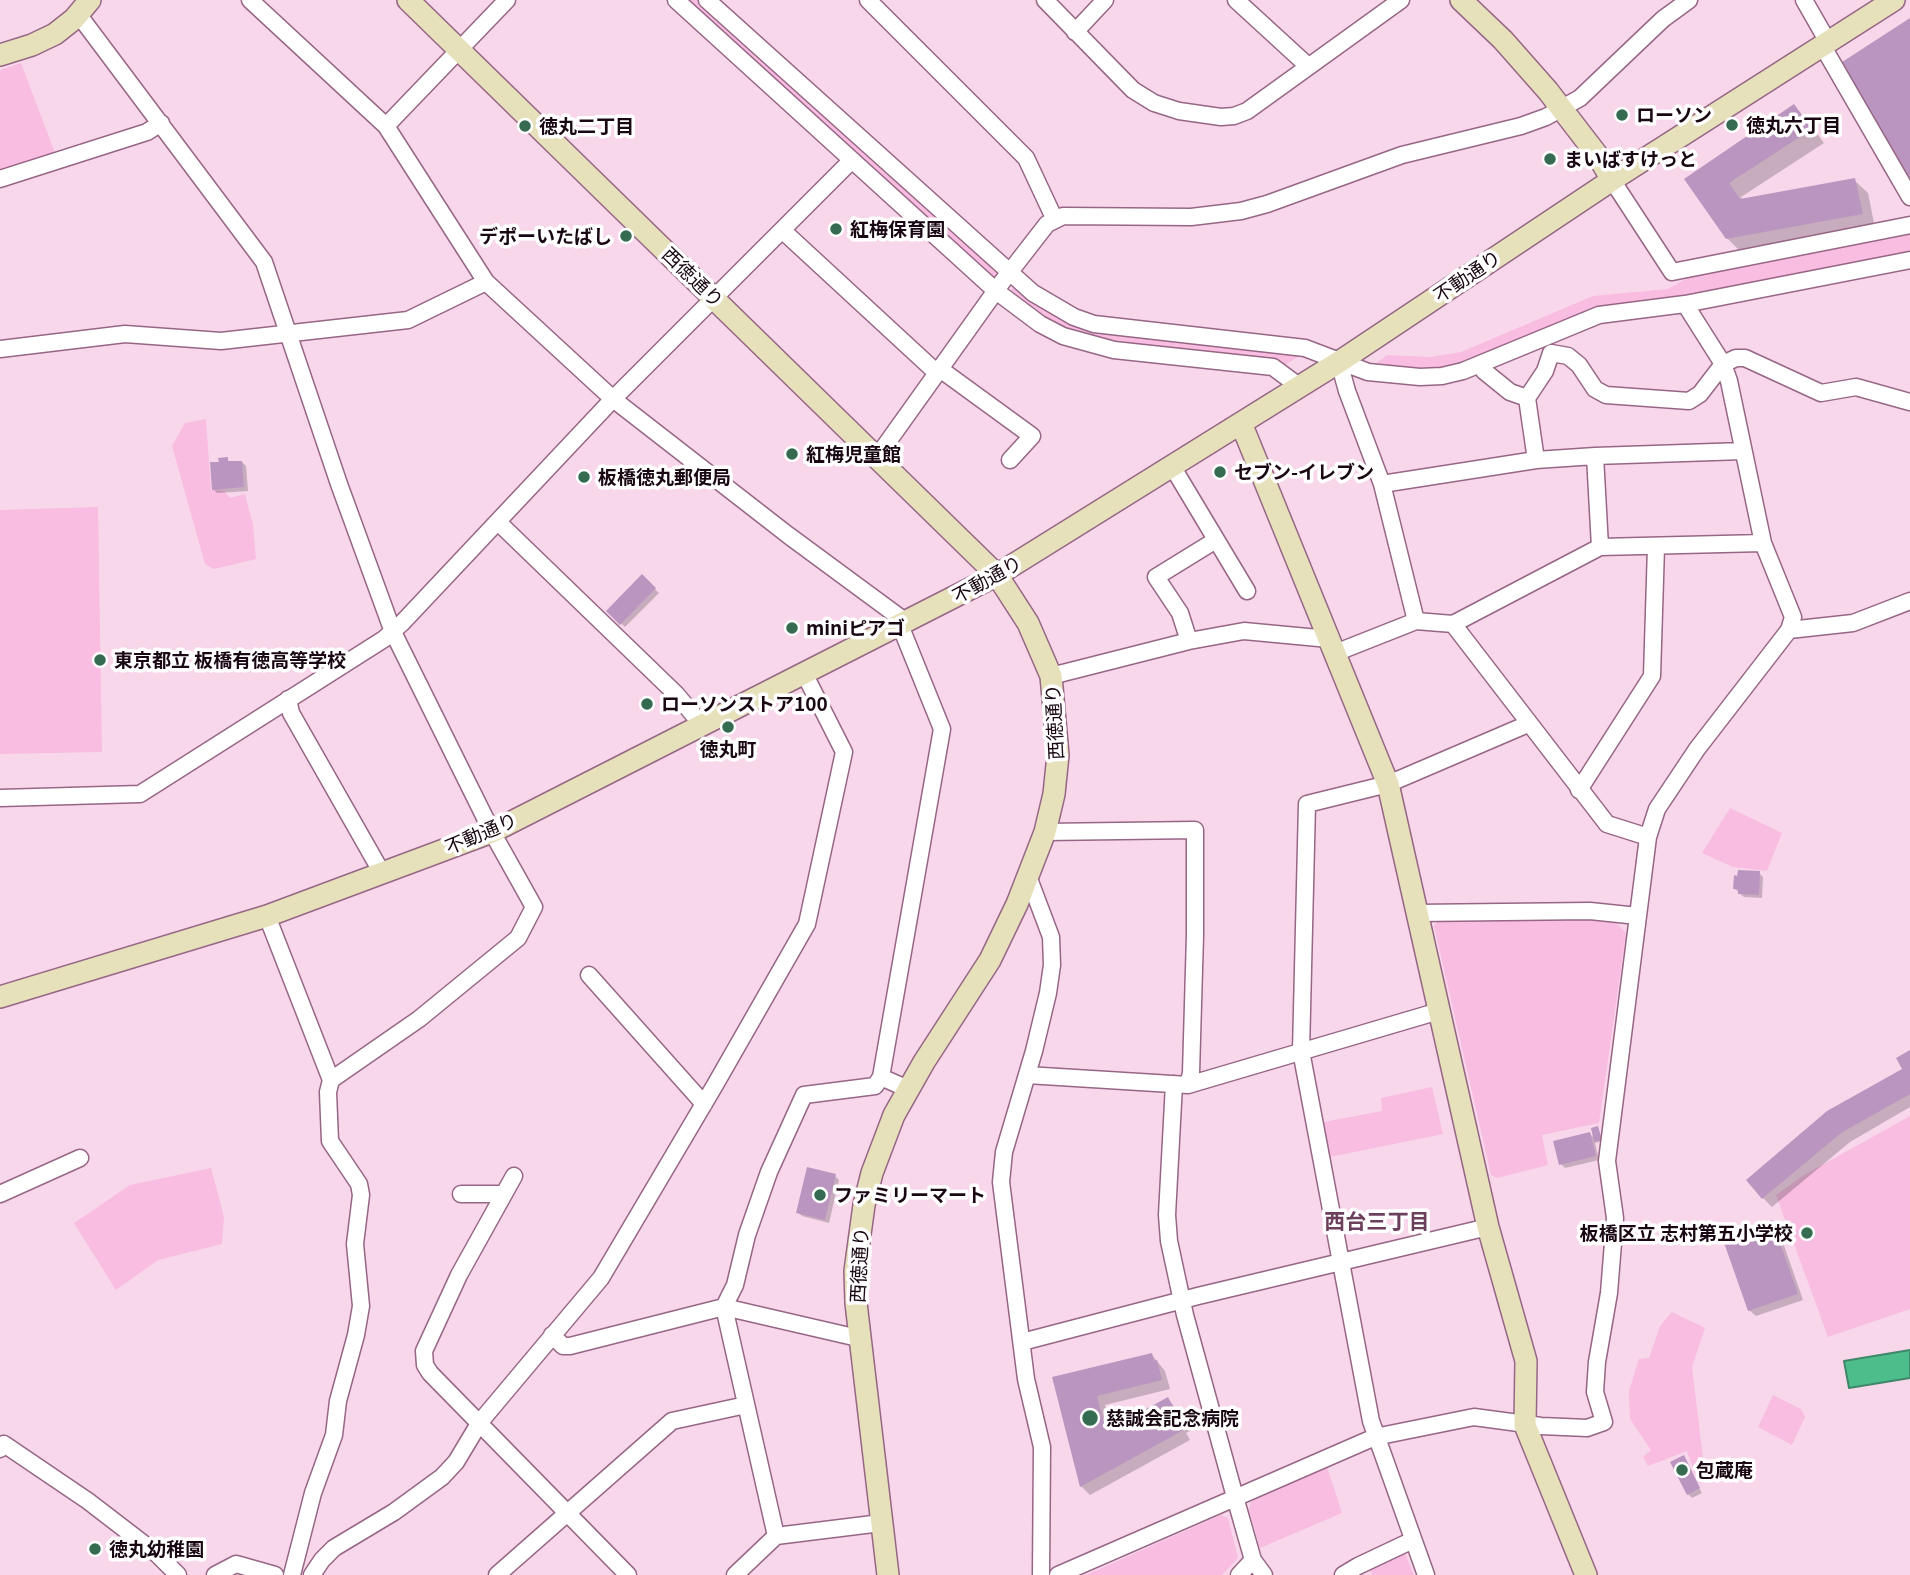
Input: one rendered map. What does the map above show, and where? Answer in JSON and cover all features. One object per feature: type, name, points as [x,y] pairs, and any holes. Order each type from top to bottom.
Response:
[{"type":"street","points":[[250,0],[386,126],[486,282],[613,399],[903,623],[942,729],[881,1077],[876,1086],[804,1095],[769,1172],[747,1235],[735,1285],[724,1307],[776,1536]]},
{"type":"street","name":"西徳通り","points":[[408,0],[997,575],[1028,623],[1051,676],[1058,755],[1054,794],[1045,832],[1017,905],[990,960],[908,1089],[880,1151],[864,1205],[855,1271],[858,1338],[888,1575]]},
{"type":"street","points":[[386,126],[507,0]]},
{"type":"street","points":[[676,0],[996,291],[1040,324],[1063,336],[1114,349],[1273,367],[1300,387]]},
{"type":"street","points":[[707,0],[1009,273],[1052,306],[1094,324],[1305,348],[1368,372],[1420,377],[1442,376],[1548,345],[1600,315],[1685,304],[1910,260]]},
{"type":"street","points":[[868,0],[1027,158],[1055,220]]},
{"type":"street","points":[[1045,0],[1133,90],[1154,103],[1179,111],[1221,117],[1247,111],[1401,0]]},
{"type":"street","points":[[1075,32],[1105,0]]},
{"type":"street","points":[[1236,0],[1308,66]]},
{"type":"street","points":[[1461,0],[1518,57],[1563,109],[1612,180],[1669,278],[1910,225]]},
{"type":"street","points":[[877,457],[1047,224],[1063,216],[1191,217],[1241,211],[1402,155],[1521,126],[1563,109],[1590,90],[1663,19],[1689,0]]},
{"type":"street","points":[[1804,0],[1825,44],[1910,197]]},
{"type":"street","name":"不動通り","points":[[0,998],[267,916],[492,832],[997,575],[1339,362],[1612,180],[1894,0]]},
{"type":"street","points":[[0,55],[32,46],[55,34],[84,7],[161,123],[264,262],[339,484],[393,632],[492,832],[534,907],[530,920],[518,938],[419,1018],[331,1080]]},
{"type":"street","points":[[0,179],[148,132],[161,123]]},
{"type":"street","points":[[0,798],[140,794],[393,632],[613,399],[852,160]]},
{"type":"street","points":[[782,230],[939,371],[1032,436],[1010,460]]},
{"type":"street","points":[[0,349],[125,334],[221,341],[408,320],[486,282]]},
{"type":"street","points":[[1058,1575],[1375,1437],[1474,1418],[1525,1425],[1587,1428],[1604,1422],[1595,1392],[1597,1362],[1609,1293],[1615,1218],[1607,1161],[1648,837],[1657,809],[1697,749],[1789,630],[1793,617],[1763,543],[1730,381],[1723,364],[1685,304]]},
{"type":"street","points":[[1548,345],[1568,356],[1595,389],[1606,395],[1689,401],[1700,394],[1723,364],[1736,358],[1745,358],[1821,393],[1856,387],[1910,402]]},
{"type":"street","points":[[1536,460],[1527,398],[1545,371],[1548,345]]},
{"type":"street","points":[[1339,362],[1382,484],[1416,621]]},
{"type":"street","points":[[1481,364],[1484,371],[1510,392],[1527,398]]},
{"type":"street","points":[[1241,424],[1388,784],[1488,1227],[1526,1361],[1525,1425],[1586,1575]]},
{"type":"street","points":[[1382,484],[1536,460],[1743,451]]},
{"type":"street","points":[[1595,456],[1600,547]]},
{"type":"street","points":[[1172,466],[1247,591]]},
{"type":"street","points":[[498,522],[676,694],[702,725]]},
{"type":"street","points":[[1189,641],[1180,613],[1156,577],[1216,540]]},
{"type":"street","points":[[1051,676],[1189,641],[1244,631],[1332,646],[1416,621],[1453,624],[1600,547],[1763,543]]},
{"type":"street","points":[[1579,790],[1651,676],[1656,547]]},
{"type":"street","points":[[1789,630],[1853,622],[1910,601]]},
{"type":"street","points":[[1453,624],[1607,824],[1648,837]]},
{"type":"street","points":[[312,1575],[334,1548],[394,1512],[442,1478],[456,1462],[480,1422],[601,1278],[807,924],[844,752],[804,673]]},
{"type":"street","points":[[288,699],[291,713],[382,873]]},
{"type":"street","points":[[1426,1575],[1375,1437],[1301,1051],[1307,804],[1388,784],[1528,724]]},
{"type":"street","points":[[1045,832],[1195,830],[1191,1073],[1181,1085],[1167,1219],[1169,1241],[1235,1497],[1253,1560],[1264,1575]]},
{"type":"street","points":[[1028,876],[1051,937],[1052,965],[1048,993],[1027,1075],[1004,1152],[1001,1182],[1026,1379],[1042,1447],[1041,1575]]},
{"type":"street","points":[[1418,913],[1590,911],[1638,916]]},
{"type":"street","points":[[267,916],[331,1080],[328,1092],[330,1141],[359,1184],[361,1195],[355,1244],[361,1306],[356,1335],[338,1401],[334,1435],[313,1493],[292,1575]]},
{"type":"street","points":[[589,975],[704,1104]]},
{"type":"street","points":[[1027,1075],[1181,1085],[1439,1011]]},
{"type":"street","points":[[881,1077],[908,1089]]},
{"type":"street","points":[[0,1194],[80,1158]]},
{"type":"street","points":[[514,1176],[460,1275],[424,1351],[425,1365],[628,1575]]},
{"type":"street","points":[[461,1194],[505,1194]]},
{"type":"street","points":[[1022,1342],[1488,1227]]},
{"type":"street","points":[[552,1335],[563,1346],[570,1346],[724,1307],[858,1338]]},
{"type":"street","points":[[497,1575],[672,1421],[746,1405]]},
{"type":"street","points":[[0,1449],[4,1444],[88,1501],[158,1554],[178,1575]]},
{"type":"street","points":[[735,1575],[776,1536],[881,1523]]},
{"type":"street","points":[[1343,1575],[1368,1560],[1413,1540]]},
{"type":"street","points":[[1239,1575],[1253,1560]]},
{"type":"street","points":[[215,1575],[236,1564],[275,1575]]},
{"type":"shaded area","points":[[681,0],[701,0],[1001,270],[992,281]]},
{"type":"shaded area","points":[[21,63],[55,153],[0,170],[0,70]]},
{"type":"shaded area","points":[[1910,229],[1910,254],[1685,299],[1599,311],[1448,372],[1370,368],[1387,355],[1431,357],[1461,352],[1593,296],[1668,289],[1696,273]]},
{"type":"shaded area","points":[[1015,285],[1051,311],[1303,353],[1284,366],[1115,346],[1066,332],[1008,294]]},
{"type":"shaded area","points":[[206,419],[211,490],[224,491],[230,498],[245,494],[253,525],[256,559],[214,569],[205,564],[172,446],[185,423]]},
{"type":"shaded area","points":[[98,507],[102,752],[0,754],[0,510]]},
{"type":"shaded area","points":[[1730,808],[1782,833],[1767,871],[1733,867],[1702,853]]},
{"type":"shaded area","points":[[1570,918],[1616,923],[1626,933],[1599,1123],[1542,1135],[1548,1165],[1497,1178],[1491,1175],[1434,926],[1439,920]]},
{"type":"shaded area","points":[[1432,1087],[1443,1134],[1330,1157],[1324,1122],[1382,1111],[1381,1098]]},
{"type":"shaded area","points":[[1910,1116],[1910,1309],[1828,1337],[1776,1195],[1804,1175]]},
{"type":"shaded area","points":[[211,1168],[224,1217],[222,1244],[158,1260],[116,1290],[74,1223],[130,1185]]},
{"type":"shaded area","points":[[1672,1312],[1705,1328],[1692,1367],[1706,1483],[1698,1483],[1687,1451],[1648,1466],[1643,1457],[1651,1450],[1630,1419],[1629,1391],[1639,1359],[1649,1358],[1660,1326]]},
{"type":"shaded area","points":[[1910,1350],[1910,1378],[1849,1388],[1844,1361]]},
{"type":"shaded area","points":[[1773,1395],[1801,1409],[1805,1417],[1792,1445],[1758,1427]]},
{"type":"shaded area","points":[[1327,1467],[1342,1513],[1260,1548],[1249,1509],[1252,1499]]},
{"type":"shaded area","points":[[1221,1515],[1228,1518],[1238,1558],[1222,1575],[1086,1575]]},
{"type":"shaded area","points":[[1404,1551],[1414,1575],[1372,1575],[1369,1566]]},
{"type":"building","points":[[1910,18],[1910,188],[1839,64]]},
{"type":"building","points":[[1794,104],[1812,129],[1729,183],[1740,199],[1855,178],[1863,214],[1726,239],[1684,179]]},
{"type":"building","points":[[228,457],[228,461],[242,461],[244,487],[212,490],[210,462],[219,462],[218,458]]},
{"type":"building","points":[[642,574],[656,588],[620,625],[606,611]]},
{"type":"building","points":[[1738,870],[1760,871],[1759,895],[1738,894],[1738,889],[1733,889],[1734,875],[1737,876]]},
{"type":"building","points":[[1910,1050],[1910,1094],[1841,1133],[1762,1199],[1746,1180],[1827,1111],[1902,1069],[1896,1058]]},
{"type":"building","points":[[1598,1126],[1602,1140],[1594,1142],[1591,1128]]},
{"type":"building","points":[[1590,1132],[1596,1156],[1559,1165],[1553,1141]]},
{"type":"building","points":[[807,1167],[836,1174],[825,1220],[796,1213]]},
{"type":"building","points":[[1772,1220],[1798,1294],[1748,1311],[1722,1237]]},
{"type":"building","points":[[1152,1353],[1154,1361],[1157,1360],[1162,1380],[1097,1396],[1106,1431],[1168,1397],[1178,1416],[1181,1414],[1184,1421],[1178,1424],[1182,1431],[1080,1487],[1052,1377]]},
{"type":"building","points":[[1684,1455],[1700,1488],[1687,1495],[1670,1462]]},
{"type":"place","name":"ローソン","points":[[1622,115]]},
{"type":"place","name":"徳丸六丁目","points":[[1732,125]]},
{"type":"place","name":"徳丸二丁目","points":[[525,126]]},
{"type":"place","name":"まいばすけっと","points":[[1550,159]]},
{"type":"place","name":"紅梅保育園","points":[[836,229]]},
{"type":"place","name":"デポーいたばし","points":[[626,236]]},
{"type":"place","name":"紅梅児童館","points":[[792,454]]},
{"type":"place","name":"セブン-イレブン","points":[[1220,472]]},
{"type":"place","name":"板橋徳丸郵便局","points":[[584,477]]},
{"type":"place","name":"miniピアゴ","points":[[792,628]]},
{"type":"place","name":"東京都立 板橋有徳高等学校","points":[[100,660]]},
{"type":"place","name":"ローソンストア100","points":[[647,704]]},
{"type":"place","name":"徳丸町","points":[[728,727]]},
{"type":"place","name":"ファミリーマート","points":[[820,1195]]},
{"type":"place","name":"板橋区立 志村第五小学校","points":[[1807,1233]]},
{"type":"place","name":"慈誠会記念病院","points":[[1090,1418]]},
{"type":"place","name":"包蔵庵","points":[[1682,1470]]},
{"type":"place","name":"徳丸幼稚園","points":[[95,1549]]},
{"type":"district","name":"西台三丁目","points":[[1377,1221]]}]
